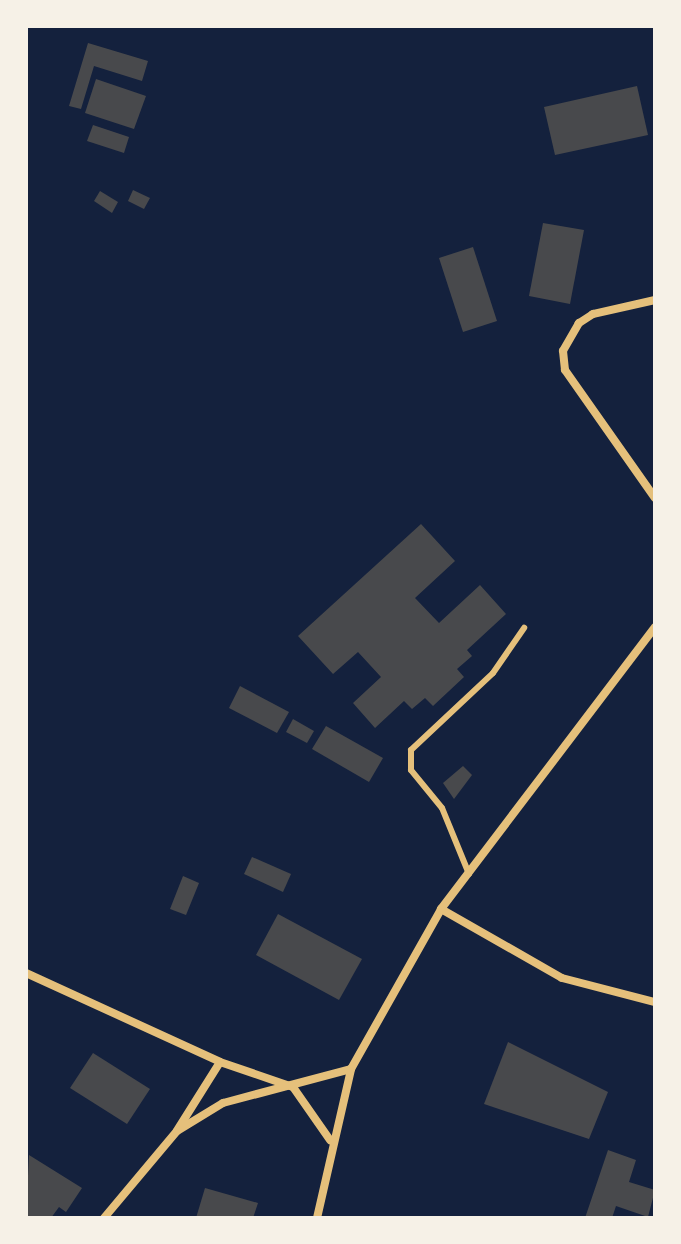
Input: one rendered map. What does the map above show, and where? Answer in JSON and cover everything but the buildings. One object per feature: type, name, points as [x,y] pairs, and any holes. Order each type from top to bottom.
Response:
[{"type":"street","points":[[655,300],[593,314],[579,323],[563,351],[565,370],[655,498]]},
{"type":"street","points":[[317,1218],[330,1140],[351,1069],[441,909],[655,627]]},
{"type":"street","points":[[441,909],[562,978],[655,1002]]},
{"type":"street","points":[[26,973],[220,1062],[293,1087],[330,1140]]},
{"type":"street","points":[[104,1218],[177,1131],[220,1062]]},
{"type":"street","points":[[177,1131],[223,1103],[293,1087],[351,1069]]},
{"type":"lane","points":[[469,874],[442,808],[411,770],[411,750],[493,673],[524,628]]}]
